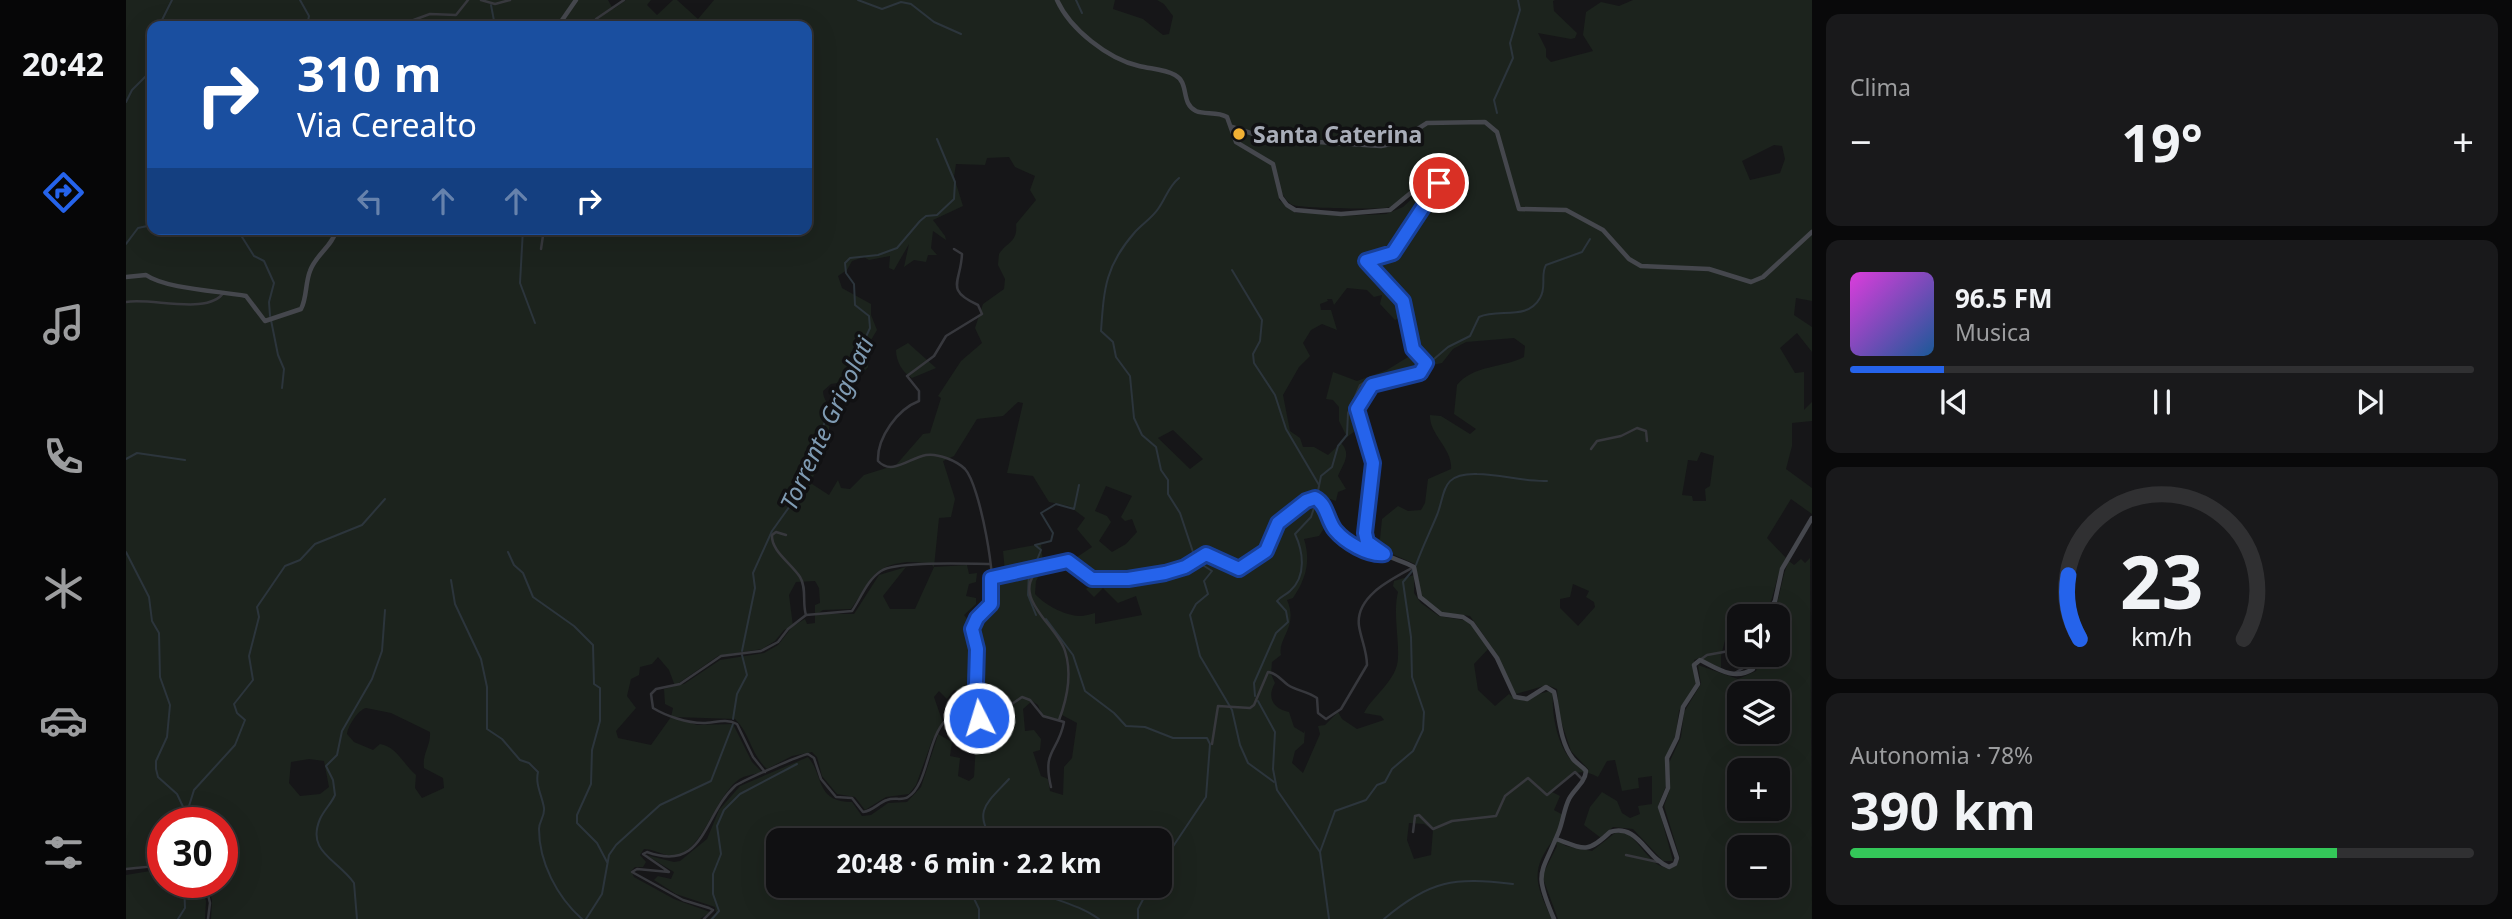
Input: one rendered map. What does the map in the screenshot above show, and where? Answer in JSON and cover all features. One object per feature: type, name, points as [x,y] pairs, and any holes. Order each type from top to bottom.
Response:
[{"type":"street","points":[[411,21],[430,14],[456,15],[468,0]]},
{"type":"street","points":[[481,0],[495,4],[510,0]]},
{"type":"street","points":[[561,21],[576,0]]},
{"type":"street","points":[[595,21],[624,0]]},
{"type":"street","points":[[1057,0],[1080,33],[1132,64],[1178,76],[1184,85],[1189,105],[1196,111],[1224,115],[1233,127],[1234,137],[1241,147],[1273,164],[1281,197],[1295,210],[1341,214],[1390,210],[1430,177],[1439,183],[1393,253],[1366,261],[1403,301],[1413,349],[1426,363],[1422,372],[1372,385],[1357,409],[1373,463],[1365,533],[1367,542],[1384,554],[1414,568]]},
{"type":"street","points":[[1233,127],[1269,139],[1381,146],[1396,143],[1427,123],[1485,122],[1497,132],[1498,144],[1512,175],[1515,202],[1520,209],[1566,210],[1603,230],[1629,259],[1640,266],[1709,269],[1751,282],[1763,277],[1812,232]]},
{"type":"street","points":[[126,277],[146,275],[159,284],[246,296],[265,321],[301,309],[310,271],[335,235]]},
{"type":"street","points":[[541,249],[543,235]]},
{"type":"street","points":[[954,249],[962,254],[956,285],[959,294],[963,299],[978,305],[982,314],[946,336],[934,356],[907,376],[919,391],[919,401],[904,407],[877,453],[878,461],[883,467],[894,468],[928,454],[938,455],[965,468],[987,533],[991,578],[991,604],[977,618],[972,629],[977,649],[976,683],[983,706],[979,718]]},
{"type":"street","points":[[126,302],[141,299],[197,304],[219,298],[224,292]]},
{"type":"street","points":[[1591,449],[1597,441],[1621,436],[1637,428],[1646,431],[1647,441]]},
{"type":"street","points":[[991,578],[1068,561],[1097,580],[1151,577],[1185,567],[1206,554],[1239,569],[1266,551],[1278,523],[1306,501],[1315,498],[1320,501],[1336,530],[1347,540],[1373,554],[1384,554]]},
{"type":"street","points":[[1773,604],[1782,569],[1812,519]]},
{"type":"street","points":[[786,535],[776,531],[772,535],[773,544],[802,581],[802,604],[806,615]]},
{"type":"street","points":[[766,772],[753,757],[737,724],[724,720],[698,723],[664,715],[653,708],[651,694],[656,689],[680,684],[721,656],[761,651],[778,642],[788,629],[806,615],[852,611],[872,579],[892,566],[990,564]]},
{"type":"street","points":[[1043,565],[1033,575],[1030,596],[1036,610],[1060,638],[1068,663],[1068,682],[1059,720]]},
{"type":"street","points":[[1212,744],[1218,706],[1254,705],[1268,672],[1273,672],[1292,688],[1303,689],[1314,696],[1318,713],[1326,719],[1340,709],[1367,664],[1359,624],[1364,602],[1369,594],[1414,568]]},
{"type":"street","points":[[1414,568],[1416,592],[1426,604],[1441,614],[1463,617],[1472,623],[1497,657],[1515,697],[1527,699],[1539,690],[1551,688],[1568,748],[1573,759],[1586,771],[1584,779],[1569,800],[1540,876],[1554,919]]},
{"type":"street","points":[[1626,855],[1669,867],[1677,862],[1660,807],[1668,788],[1667,758],[1677,738],[1683,707],[1698,684],[1694,667],[1707,655],[1727,651]]},
{"type":"street","points":[[1700,660],[1732,675],[1744,675],[1754,667]]},
{"type":"street","points":[[1732,675],[1745,667]]},
{"type":"street","points":[[704,919],[713,911],[682,900],[632,872],[638,869],[667,874],[669,870],[643,854],[647,852],[670,858],[687,852],[706,834],[718,804],[735,786],[808,754],[814,758],[821,779],[836,797],[855,800],[863,812],[886,800],[904,799],[918,788],[942,724],[950,720],[959,727],[979,718],[996,716],[1022,697],[1030,700],[1043,716],[1064,722],[1049,753],[1051,788]]},
{"type":"street","points":[[1413,832],[1415,816],[1419,815],[1433,829],[1452,821],[1496,816],[1505,796],[1528,778],[1547,795],[1575,772],[1584,779]]},
{"type":"street","points":[[1556,839],[1583,849],[1598,845],[1610,832],[1624,831],[1632,833],[1658,862]]},
{"type":"street","points":[[126,869],[147,867]]},
{"type":"street","points":[[208,919],[209,898]]},
{"type":"shaded area","points":[[126,0],[608,0],[613,9],[626,0],[651,0],[647,5],[657,15],[673,0],[677,0],[698,19],[714,0],[1115,0],[1113,9],[1143,19],[1163,35],[1169,34],[1173,16],[1164,4],[1157,0],[1555,0],[1554,11],[1577,33],[1575,38],[1571,39],[1538,33],[1546,49],[1546,57],[1551,62],[1593,51],[1583,35],[1586,12],[1601,2],[1619,6],[1633,0],[1812,0],[1812,301],[1796,298],[1794,315],[1812,327],[1812,352],[1797,333],[1780,348],[1795,373],[1804,372],[1804,410],[1812,402],[1812,421],[1792,423],[1792,446],[1786,469],[1812,488],[1812,514],[1791,499],[1767,538],[1786,558],[1770,604],[1727,604],[1727,632],[1721,668],[1699,658],[1694,660],[1697,681],[1679,711],[1675,740],[1665,759],[1666,786],[1658,806],[1673,861],[1663,861],[1633,829],[1613,827],[1601,838],[1584,825],[1590,807],[1602,792],[1617,801],[1622,813],[1630,818],[1640,814],[1638,806],[1652,804],[1652,776],[1638,778],[1639,788],[1622,791],[1615,760],[1607,761],[1598,777],[1584,772],[1573,774],[1552,792],[1560,796],[1554,810],[1563,815],[1555,839],[1566,846],[1592,851],[1615,833],[1626,833],[1661,866],[1676,866],[1680,858],[1664,806],[1670,789],[1669,763],[1681,737],[1684,712],[1701,684],[1698,665],[1738,679],[1756,671],[1757,667],[1790,667],[1790,604],[1776,604],[1789,561],[1794,565],[1801,559],[1805,563],[1810,558],[1812,919],[1558,919],[1542,876],[1557,846],[1554,839],[1538,869],[1539,887],[1552,919],[709,919],[716,913],[715,907],[676,894],[654,880],[658,876],[671,879],[674,872],[646,855],[680,861],[707,839],[719,810],[740,786],[808,757],[826,793],[840,801],[852,802],[862,816],[871,815],[888,803],[907,802],[921,787],[938,735],[933,738],[916,785],[909,794],[886,797],[865,810],[855,797],[837,794],[822,776],[817,757],[812,752],[792,756],[767,769],[735,719],[674,717],[697,725],[733,724],[752,762],[762,772],[742,777],[729,789],[701,835],[685,852],[671,856],[644,849],[640,855],[646,862],[643,867],[635,867],[631,871],[634,877],[674,899],[710,912],[700,919],[211,919],[212,900],[238,898],[238,807],[147,807],[147,865],[126,869]],"holes":[[[1774,145],[1782,146],[1785,159],[1780,173],[1750,180],[1742,161]],[[1009,157],[1015,167],[1035,176],[1030,190],[1036,200],[1016,224],[1014,238],[999,254],[998,265],[1005,279],[1004,289],[983,304],[975,328],[982,343],[961,361],[938,396],[941,398],[930,433],[923,434],[896,465],[864,475],[850,489],[841,488],[838,480],[829,495],[812,484],[829,427],[830,411],[823,391],[831,384],[857,380],[868,367],[868,345],[877,330],[871,315],[871,304],[842,288],[838,276],[847,270],[852,261],[864,257],[869,260],[890,256],[889,268],[894,270],[909,244],[904,267],[914,260],[926,262],[928,255],[937,255],[931,248],[933,231],[946,240],[933,220],[963,206],[954,177],[956,164],[985,165],[987,158]],[[1433,174],[1440,179],[1440,188],[1397,252],[1390,258],[1368,262],[1406,299],[1415,346],[1428,366],[1442,363],[1453,349],[1466,342],[1514,338],[1525,346],[1524,357],[1480,370],[1457,385],[1454,414],[1476,429],[1470,434],[1441,416],[1430,415],[1433,429],[1451,462],[1451,469],[1428,479],[1425,503],[1421,510],[1408,511],[1398,506],[1382,519],[1380,539],[1370,540],[1385,551],[1415,564],[1421,595],[1440,612],[1470,616],[1489,643],[1469,621],[1439,616],[1421,603],[1414,593],[1414,575],[1394,581],[1393,586],[1398,592],[1397,665],[1390,680],[1364,713],[1381,716],[1384,720],[1357,729],[1342,719],[1338,712],[1325,725],[1318,726],[1320,734],[1303,773],[1292,763],[1295,751],[1304,743],[1305,730],[1304,733],[1294,727],[1289,712],[1273,702],[1271,693],[1275,683],[1271,674],[1272,662],[1281,655],[1282,643],[1291,618],[1287,600],[1293,598],[1306,570],[1304,539],[1319,536],[1329,521],[1316,502],[1310,502],[1282,524],[1267,552],[1245,570],[1232,570],[1209,557],[1156,579],[1095,581],[1086,589],[1094,597],[1103,588],[1118,603],[1136,596],[1142,615],[1095,624],[1095,613],[1079,616],[1067,614],[1049,606],[1035,594],[1036,581],[1044,567],[997,578],[993,588],[999,606],[973,626],[964,615],[976,604],[976,598],[966,596],[969,584],[976,582],[977,573],[969,574],[967,565],[934,567],[939,518],[951,517],[955,499],[943,461],[954,456],[977,419],[1003,416],[1018,402],[1023,403],[1007,473],[1033,476],[1049,502],[1069,506],[1085,518],[1077,529],[1092,547],[1074,559],[1094,575],[1155,573],[1181,565],[1208,551],[1233,564],[1247,562],[1257,553],[1286,512],[1299,501],[1316,497],[1336,501],[1338,492],[1346,489],[1338,476],[1346,459],[1346,451],[1341,443],[1328,455],[1314,447],[1303,447],[1300,438],[1290,431],[1283,395],[1299,367],[1310,356],[1303,343],[1311,330],[1322,324],[1337,330],[1331,310],[1321,310],[1320,304],[1328,301],[1327,299],[1332,299],[1334,305],[1347,288],[1367,290],[1374,297],[1382,295],[1380,304],[1395,320],[1405,314],[1396,299],[1370,275],[1363,260],[1367,256],[1389,252],[1435,183],[1430,182],[1403,207],[1386,214],[1339,216],[1318,212],[1296,213],[1279,200],[1279,189],[1293,205],[1384,208],[1396,204]],[[1173,430],[1203,459],[1190,469],[1158,438]],[[1701,452],[1714,456],[1710,486],[1705,489],[1706,501],[1693,501],[1692,496],[1682,495],[1688,460],[1697,461]],[[1106,486],[1132,496],[1121,517],[1125,521],[1132,519],[1137,532],[1126,544],[1112,552],[1099,541],[1111,522],[1107,516],[1095,511]],[[907,562],[930,563],[934,567],[915,609],[890,609],[883,596],[906,567],[879,575],[854,614],[817,614],[823,610],[851,609],[873,577],[885,567]],[[815,581],[819,588],[820,603],[815,605],[815,623],[807,624],[805,619],[793,626],[789,595],[796,582]],[[1573,584],[1589,591],[1586,597],[1594,602],[1595,607],[1578,626],[1560,608],[1560,599],[1570,597]],[[792,627],[778,645],[764,653],[720,660],[684,684],[676,685],[718,656],[762,649],[775,641],[784,630]],[[1491,646],[1516,694],[1547,685],[1557,689],[1559,715],[1571,751],[1589,770],[1579,767],[1564,750],[1556,727],[1553,694],[1550,691],[1516,700],[1509,694],[1495,706],[1478,690],[1474,664]],[[658,657],[669,670],[675,686],[664,689],[665,704],[673,708],[671,717],[651,745],[618,738],[616,731],[636,708],[627,696],[631,679],[639,675],[640,667],[652,664]],[[978,685],[984,706],[978,722],[972,725],[972,741],[976,744],[974,777],[969,781],[958,776],[960,758],[950,756],[952,742],[938,734],[943,723],[934,697],[939,691],[947,699],[954,690],[963,693]],[[1032,701],[1038,705],[1043,718],[1060,720],[1062,715],[1077,723],[1072,758],[1064,767],[1063,795],[1050,791],[1048,779],[1041,776],[1033,752],[1040,750],[1041,739],[1034,730],[1025,731],[1023,709]],[[366,708],[391,713],[430,732],[424,768],[443,778],[444,788],[422,798],[415,788],[416,775],[391,748],[380,744],[373,750],[354,742],[347,734],[351,723]],[[309,759],[324,761],[329,787],[320,794],[300,796],[289,783],[291,762]],[[1409,823],[1424,824],[1433,830],[1431,855],[1414,859],[1407,840]]]},
{"type":"shaded area","points":[[908,343],[936,368],[912,378],[908,376],[900,366],[896,350]]},
{"type":"shaded area","points":[[1413,354],[1422,365],[1420,370],[1381,379],[1362,390],[1357,399],[1359,428],[1347,437],[1339,421],[1339,407],[1333,400],[1326,399],[1333,372],[1357,381],[1387,370]]},
{"type":"shaded area","points":[[1041,544],[1043,563],[1005,572],[1003,551]]},
{"type":"shaded area","points":[[147,872],[147,898],[205,898],[205,919],[126,919],[126,875]]},
{"type":"waterway","points":[[162,21],[172,0]]},
{"type":"waterway","points":[[300,0],[309,16],[308,21]]},
{"type":"waterway","points":[[858,0],[882,9],[901,2],[911,4],[934,22],[961,34]]},
{"type":"waterway","points":[[1076,0],[1082,13]]},
{"type":"waterway","points":[[1497,113],[1494,100],[1513,58],[1510,43],[1520,10],[1518,0]]},
{"type":"waterway","points":[[491,5],[494,21]]},
{"type":"waterway","points":[[126,102],[132,90],[147,75]]},
{"type":"waterway","name":"Torrente Grigolati","points":[[742,651],[755,588],[753,573],[772,531],[792,503],[791,493],[812,458],[828,413],[839,401],[860,361],[860,350],[870,328],[869,316],[855,305],[854,284],[846,273],[845,263],[850,258],[878,255],[897,248],[920,221],[926,216],[937,215],[954,199],[955,182],[937,139]]},
{"type":"waterway","points":[[1179,178],[1156,212],[1135,232],[1117,256],[1105,290],[1101,331],[1113,342],[1116,357],[1130,376],[1134,418],[1142,435],[1156,447],[1161,470],[1168,480],[1168,494],[1180,513],[1194,555]]},
{"type":"waterway","points":[[126,244],[138,228],[147,226]]},
{"type":"waterway","points":[[241,235],[254,256],[264,261],[274,283],[269,302],[270,316]]},
{"type":"waterway","points":[[523,235],[520,283],[535,323]]},
{"type":"waterway","points":[[1427,365],[1448,347],[1470,336],[1479,317],[1520,312],[1534,305],[1542,294],[1546,265],[1582,252],[1590,239]]},
{"type":"waterway","points":[[1232,270],[1262,320],[1260,341],[1253,354],[1254,363],[1275,395],[1286,429],[1319,485]]},
{"type":"waterway","points":[[271,320],[278,355],[284,369],[282,388]]},
{"type":"waterway","points":[[1317,496],[1321,476],[1332,467],[1338,446],[1347,435],[1348,413],[1360,385],[1369,379],[1422,366]]},
{"type":"waterway","points":[[126,459],[137,453],[185,460]]},
{"type":"waterway","points":[[1416,565],[1446,486],[1456,477],[1486,474],[1547,481]]},
{"type":"waterway","points":[[1035,565],[1041,550],[1035,545],[1051,541],[1053,533],[1041,513],[1056,504],[1074,509],[1079,485]]},
{"type":"waterway","points":[[189,807],[194,790],[235,745],[245,720],[237,713],[234,704],[253,680],[249,656],[259,617],[257,607],[285,566],[300,560],[315,544],[362,525],[385,499]]},
{"type":"waterway","points":[[1255,696],[1254,683],[1276,633],[1288,622],[1286,611],[1277,601],[1295,585],[1301,571],[1300,548],[1295,534],[1311,517],[1316,502]]},
{"type":"waterway","points":[[126,552],[149,597],[152,621],[159,633],[160,677],[170,705],[167,737],[156,761],[156,769],[158,777],[177,794],[183,807]]},
{"type":"waterway","points":[[508,552],[514,565],[523,573],[533,597],[574,626],[593,645],[594,684],[600,688],[600,721],[592,750],[591,784],[577,815],[577,823],[597,843],[607,862]]},
{"type":"waterway","points":[[1198,562],[1212,571],[1204,581],[1208,594],[1196,604],[1190,615],[1200,656],[1232,710],[1240,745],[1248,763],[1274,782]]},
{"type":"waterway","points":[[1320,852],[1335,811],[1366,800],[1377,785],[1385,782],[1392,769],[1413,751],[1423,730],[1424,712],[1412,677],[1411,637],[1403,582],[1413,570]]},
{"type":"waterway","points":[[1029,571],[1028,595],[1036,615]]},
{"type":"waterway","points":[[451,580],[455,604],[481,659],[487,687],[487,729],[502,739],[520,760],[529,763],[538,772],[538,786],[544,808],[539,829],[542,854],[557,890],[582,919]]},
{"type":"waterway","points":[[357,919],[354,883],[320,847],[317,830],[335,795],[333,780],[326,766],[337,755],[342,731],[372,679],[382,651],[385,610]]},
{"type":"waterway","points":[[1046,619],[1073,655],[1085,691],[1126,726],[1145,727],[1173,738],[1207,738],[1210,744],[1206,797],[1172,848]]},
{"type":"waterway","name":"Torrente Grigolati","points":[[733,719],[737,694],[747,675],[742,655]]},
{"type":"waterway","points":[[1258,701],[1275,732],[1273,769],[1277,790],[1320,852],[1329,919]]},
{"type":"waterway","name":"Torrente Grigolati","points":[[586,919],[602,894],[609,855],[616,845],[660,805],[711,781],[733,724]]},
{"type":"waterway","points":[[712,919],[719,911],[713,894],[713,874],[721,854],[717,826],[724,810],[740,794],[797,764]]},
{"type":"waterway","points":[[986,828],[983,814],[985,807],[1009,779]]},
{"type":"waterway","points":[[1384,919],[1415,896],[1444,884],[1474,881],[1513,884]]},
{"type":"waterway","points":[[178,919],[185,908],[185,898]]},
{"type":"waterway","points":[[974,898],[979,909],[979,919]]},
{"type":"waterway","points":[[1053,898],[1099,919]]},
{"type":"waterway","points":[[1138,919],[1138,909],[1144,898]]},
{"type":"place","name":"Santa Caterina","points":[[1239,134]]},
{"type":"route","points":[[979,718],[983,706],[976,683],[977,649],[972,629],[977,618],[987,611],[991,604],[991,578],[1008,572],[1068,561],[1097,580],[1151,577],[1185,567],[1206,554],[1216,556],[1239,569],[1266,551],[1278,523],[1306,501],[1315,498],[1320,501],[1336,530],[1347,540],[1373,554],[1384,554],[1367,542],[1365,533],[1372,494],[1373,463],[1357,409],[1367,389],[1372,385],[1420,373],[1426,363],[1413,349],[1403,301],[1366,261],[1393,253],[1439,183]]}]
